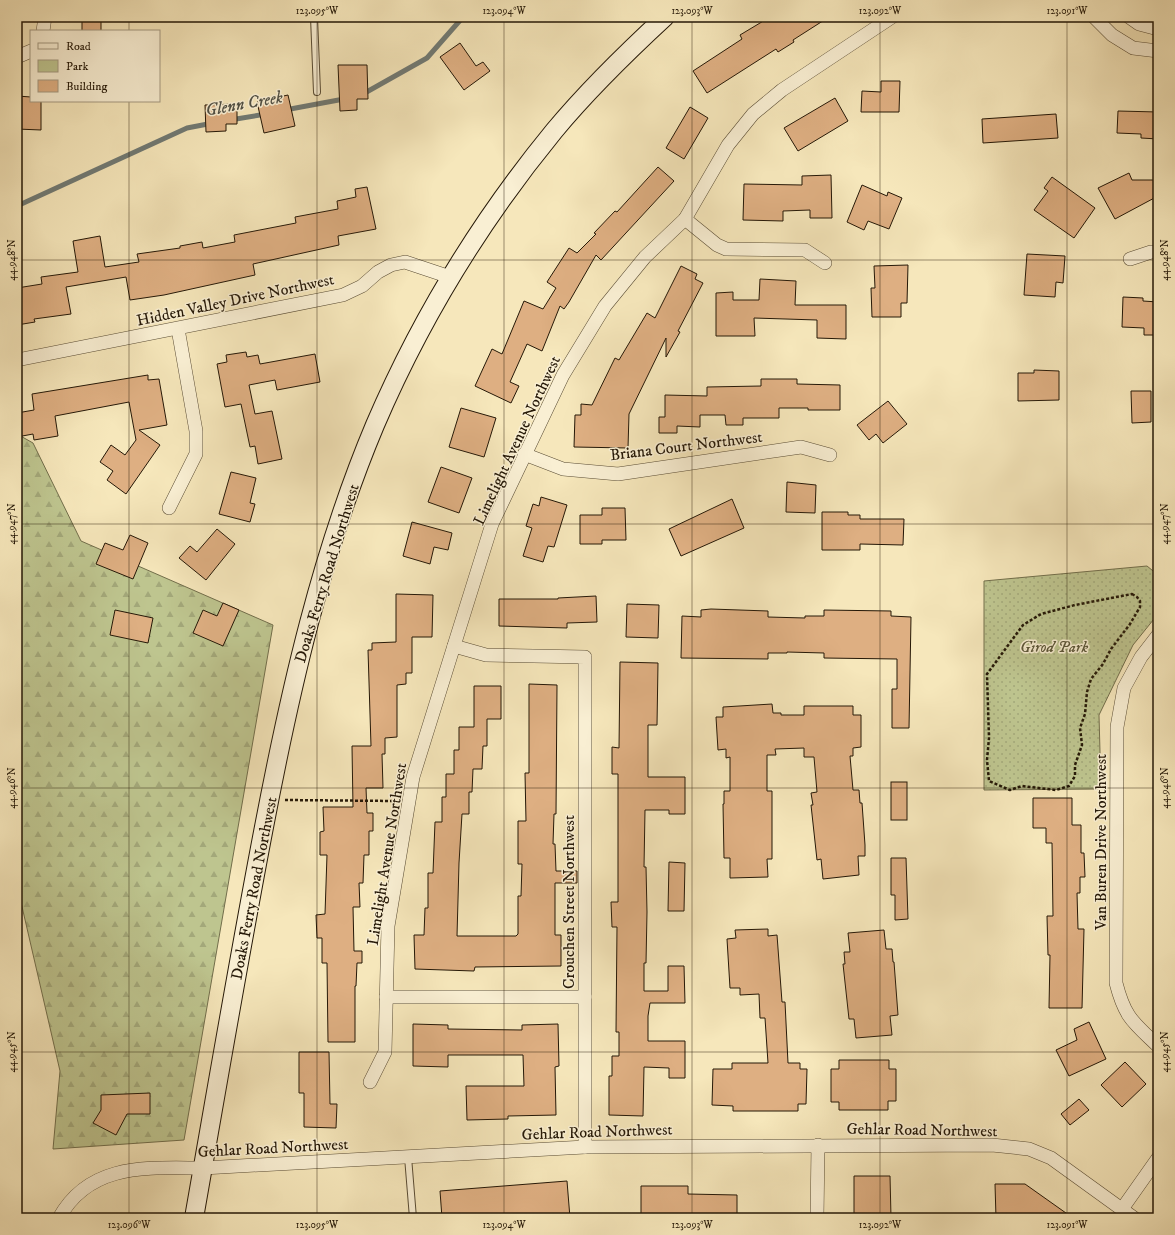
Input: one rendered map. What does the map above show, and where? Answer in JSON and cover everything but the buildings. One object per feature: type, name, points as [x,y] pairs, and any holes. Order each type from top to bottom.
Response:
[{"type":"main road","name":"Doaks Ferry Road Northwest","points":[[194,1218],[269,799],[293,684],[331,548],[350,490],[375,426],[395,382],[450,277],[490,217],[554,131],[595,85],[664,17]]},
{"type":"street","points":[[44,30],[45,17]]},
{"type":"street","name":"Limelight Avenue Northwest","points":[[370,1082],[385,1052],[388,926],[413,778],[492,524],[562,375],[605,306],[645,257],[685,219],[728,145],[753,114],[782,90],[892,17]]},
{"type":"street","points":[[1094,17],[1112,35],[1133,48],[1158,51]]},
{"type":"street","points":[[1129,17],[1139,24],[1158,29]]},
{"type":"street","points":[[17,57],[30,51]]},
{"type":"street","points":[[685,219],[717,245],[726,249],[805,250],[825,263]]},
{"type":"street","points":[[1130,259],[1151,252],[1158,252]]},
{"type":"street","name":"Hidden Valley Drive Northwest","points":[[17,360],[343,295],[362,286],[378,272],[392,264],[405,262],[450,277]]},
{"type":"street","points":[[169,508],[196,454],[196,431],[178,329]]},
{"type":"street","name":"Briana Court Northwest","points":[[524,454],[562,470],[618,474],[801,447],[830,455]]},
{"type":"street","name":"Van Buren Drive Northwest","points":[[1158,635],[1141,657],[1124,688],[1117,727],[1116,935],[1116,983],[1122,1004],[1130,1020],[1158,1046]]},
{"type":"street","name":"Crouchen Street Northwest","points":[[454,646],[486,655],[585,657],[585,1147]]},
{"type":"street","points":[[386,998],[585,997]]},
{"type":"street","points":[[817,1218],[818,1145]]},
{"type":"street","name":"Gehlar Road Northwest","points":[[59,1218],[65,1208],[80,1191],[96,1180],[117,1172],[148,1168],[203,1168],[585,1147],[818,1145],[992,1145],[1029,1149],[1051,1158],[1134,1218]]},
{"type":"street","points":[[1122,1209],[1158,1158]]},
{"type":"lane","points":[[314,17],[317,92]]},
{"type":"lane","points":[[408,1156],[413,1218]]},
{"type":"path","points":[[1132,594],[1137,596],[1140,601],[1140,607],[1130,624],[1111,649],[1103,664],[1091,679],[1087,692],[1085,714],[1080,728],[1082,745],[1075,765],[1075,776],[1069,786],[1056,790],[1044,790],[1022,786],[1010,790],[988,781],[987,674],[1023,624],[1041,614],[1075,605],[1132,594]]},
{"type":"path","points":[[269,799],[408,801]]},
{"type":"green space","points":[[17,434],[33,443],[81,541],[273,625],[184,1140],[53,1149],[60,1071],[17,885]]},
{"type":"green space","name":"Girod Park","points":[[1147,566],[1158,575],[1158,614],[1133,645],[1099,715],[1101,789],[984,790],[984,581]]},
{"type":"waterway","name":"Glenn Creek","points":[[363,94],[427,58],[463,17]]},
{"type":"waterway","name":"Glenn Creek","points":[[285,110],[344,99]]},
{"type":"waterway","name":"Glenn Creek","points":[[230,120],[266,114]]},
{"type":"waterway","name":"Glenn Creek","points":[[17,206],[187,128],[213,123]]}]
